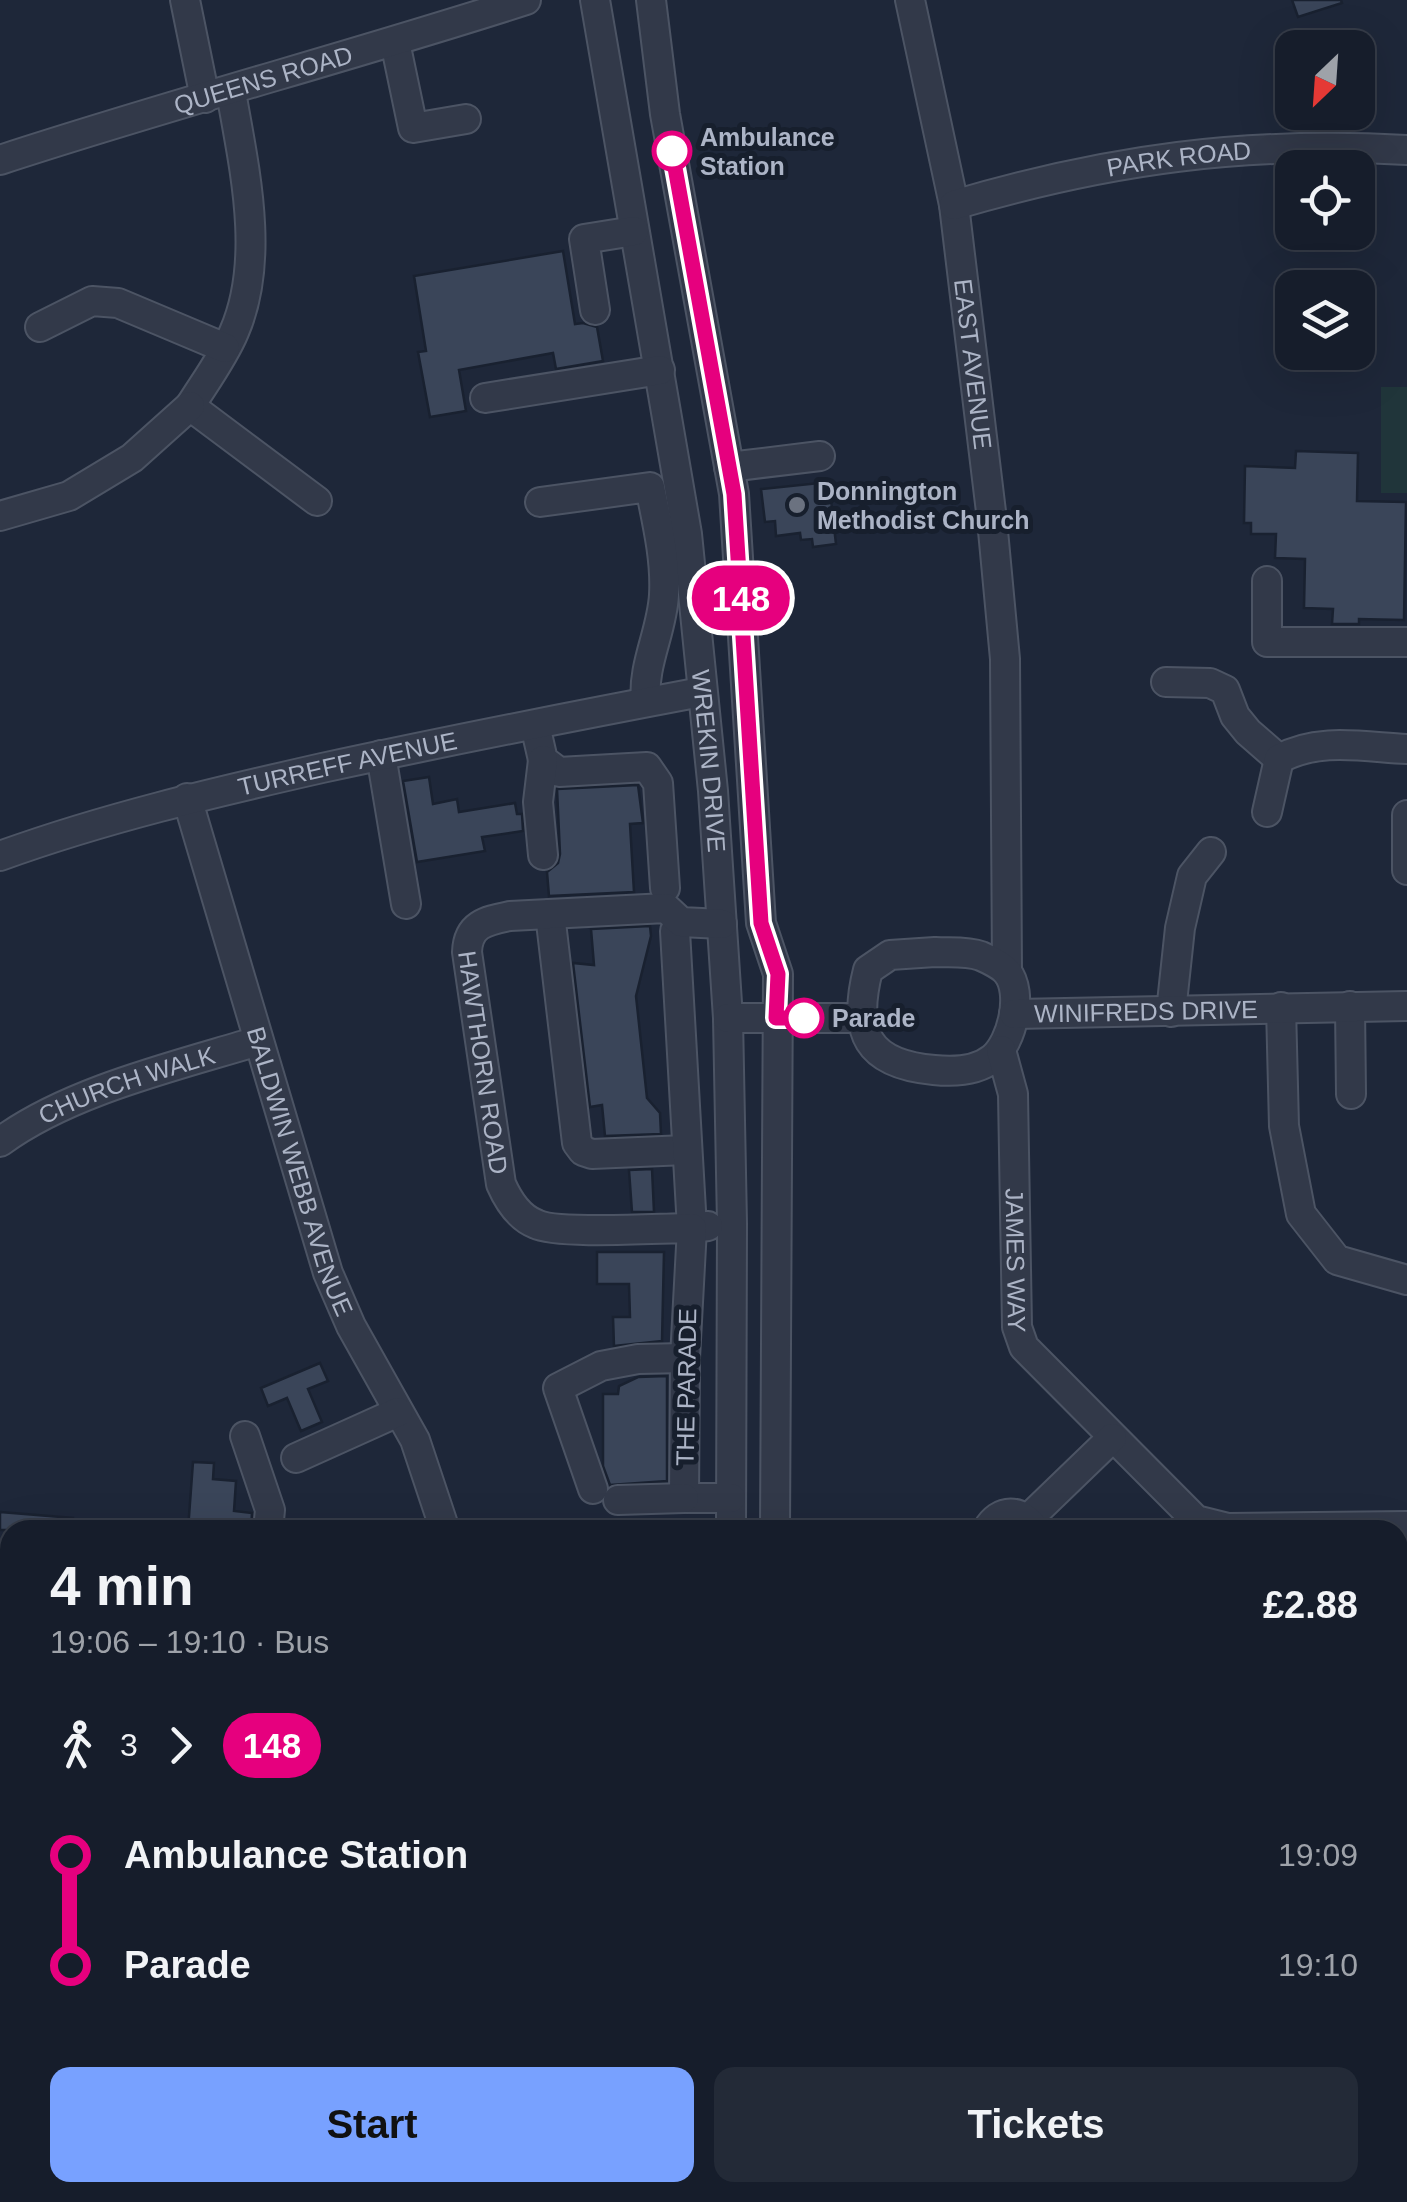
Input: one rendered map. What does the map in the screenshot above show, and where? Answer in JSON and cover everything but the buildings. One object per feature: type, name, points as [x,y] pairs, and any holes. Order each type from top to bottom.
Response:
[{"type":"street","points":[[0,516],[69,496],[132,458],[190,406],[235,331],[247,286],[250,239],[245,176],[185,0]]},
{"type":"street","name":"QUEENS ROAD","points":[[0,160],[526,0]]},
{"type":"street","name":"WREKIN DRIVE","points":[[595,0],[687,534],[712,791],[728,1018],[732,1224],[730,1520]]},
{"type":"street","points":[[651,0],[666,114],[734,494],[761,923],[778,974],[775,1520]]},
{"type":"street","name":"EAST AVENUE","points":[[910,0],[954,205],[992,520],[1005,659],[1007,972]]},
{"type":"street","points":[[395,42],[412,128],[466,119]]},
{"type":"street","name":"PARK ROAD","points":[[954,205],[1157,158],[1331,146],[1407,150]]},
{"type":"street","points":[[595,310],[584,239],[634,230]]},
{"type":"street","points":[[40,326],[92,300],[118,304],[225,348]]},
{"type":"street","points":[[485,398],[660,370]]},
{"type":"street","points":[[190,406],[317,502]]},
{"type":"street","points":[[730,467],[820,456]]},
{"type":"street","points":[[540,502],[650,486],[661,542],[664,596],[644,681],[646,702]]},
{"type":"street","points":[[1267,581],[1267,642],[1407,642]]},
{"type":"street","points":[[1166,682],[1236,686],[1235,716],[1279,759]]},
{"type":"street","name":"TURREFF AVENUE","points":[[0,856],[67,832],[187,798],[701,692]]},
{"type":"street","points":[[535,724],[543,760],[538,802],[542,855]]},
{"type":"street","points":[[1267,812],[1279,759],[1296,749],[1317,745],[1407,748]]},
{"type":"street","points":[[382,755],[406,904]]},
{"type":"street","points":[[543,760],[560,772],[646,767],[658,783],[665,888]]},
{"type":"street","name":"BALDWIN WEBB AVENUE","points":[[187,798],[328,1273],[350,1326],[415,1440],[442,1520]]},
{"type":"street","points":[[1407,815],[1407,870]]},
{"type":"street","points":[[1172,1012],[1180,928],[1192,876],[1210,852]]},
{"type":"street","name":"HAWTHORN ROAD","points":[[692,1228],[550,1228],[524,1217],[508,1200],[501,1184],[467,938],[486,921],[550,914],[666,908],[681,922],[722,924]]},
{"type":"street","points":[[550,914],[577,1143],[592,1154],[686,1150]]},
{"type":"street","name":"THE PARADE","points":[[681,922],[675,931],[692,1228],[684,1498],[731,1498]]},
{"type":"street","points":[[1000,1050],[991,1060],[964,1070],[917,1069],[889,1061],[876,1052],[862,1018],[868,970],[890,955],[978,954],[1007,972]]},
{"type":"street","name":"WINIFREDS DRIVE","points":[[1000,1050],[1008,1042],[1014,1014],[1013,985],[1007,972]]},
{"type":"street","points":[[1350,1006],[1351,1094]]},
{"type":"street","name":"WINIFREDS DRIVE","points":[[1014,1014],[1407,1006]]},
{"type":"street","name":"WINIFREDS DRIVE","points":[[1280,1007],[1284,1126],[1301,1214],[1338,1260],[1407,1280]]},
{"type":"street","points":[[728,1018],[862,1018]]},
{"type":"street","name":"CHURCH WALK","points":[[0,1142],[113,1084],[258,1041]]},
{"type":"street","name":"JAMES WAY","points":[[1000,1050],[1013,1094],[1017,1327],[1024,1347],[1196,1520]]},
{"type":"street","points":[[692,1228],[732,1224]]},
{"type":"street","points":[[684,1498],[605,1494],[558,1388],[601,1366],[638,1359],[686,1358]]},
{"type":"street","points":[[296,1458],[398,1412]]},
{"type":"street","points":[[245,1436],[270,1510],[269,1520]]},
{"type":"street","points":[[1037,1520],[1112,1438]]},
{"type":"street","points":[[994,1520],[1006,1513],[1022,1515],[1027,1520]]},
{"type":"street","points":[[25,2202],[55,2202]]},
{"type":"green space","points":[[1381,387],[1407,387],[1407,493],[1381,493]]},
{"type":"bus line","name":"148","points":[[672,151],[734,494],[761,923],[778,974],[776,1018],[804,1018]]},
{"type":"place","name":"Ambulance Station","points":[[672,151]]},
{"type":"place","name":"Donnington Methodist Church","points":[[797,505]]},
{"type":"place","name":"Parade","points":[[804,1018]]}]
